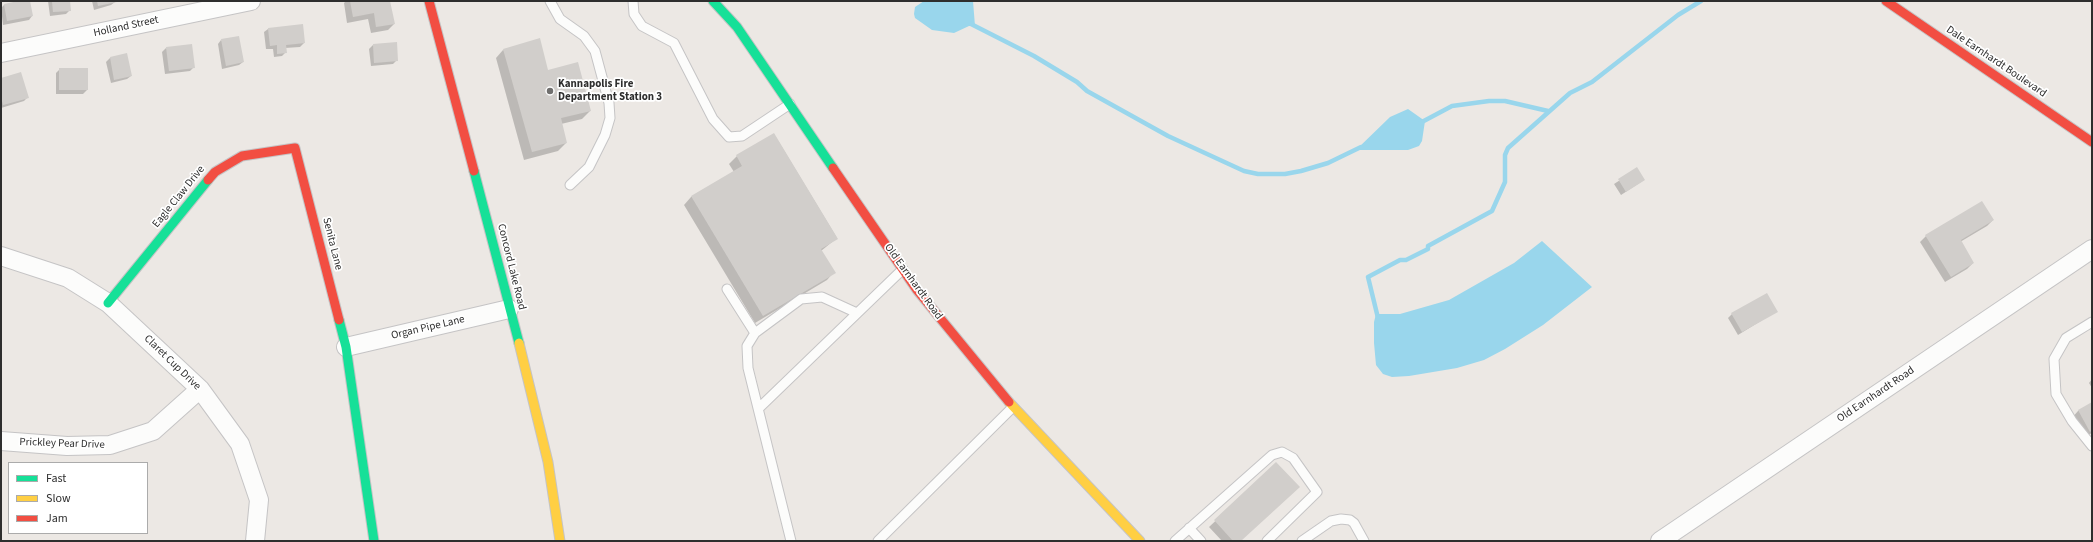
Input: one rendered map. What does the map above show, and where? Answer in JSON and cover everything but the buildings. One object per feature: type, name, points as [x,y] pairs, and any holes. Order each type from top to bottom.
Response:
[{"type":"street","name":"Holland Street","points":[[1,53],[251,1]]},
{"type":"street","name":"Concord Lake Road","points":[[429,1],[509,309],[534,399],[548,462],[560,541]]},
{"type":"street","name":"Old Earnhardt Road","points":[[713,1],[738,27],[922,296],[1013,407],[1140,541]]},
{"type":"street","name":"Dale Earnhardt Boulevard","points":[[1886,1],[2092,142]]},
{"type":"street","name":"Eagle Claw Drive","points":[[108,302],[215,172],[242,156],[295,148]]},
{"type":"street","name":"Senita Lane","points":[[295,148],[346,347],[374,541]]},
{"type":"street","name":"Old Earnhardt Road","points":[[1660,541],[2092,249]]},
{"type":"street","name":"Claret Cup Drive","points":[[1,256],[68,278],[108,302],[200,389],[240,444],[258,500],[255,541]]},
{"type":"street","name":"Organ Pipe Lane","points":[[346,347],[509,309]]},
{"type":"street","name":"Prickley Pear Drive","points":[[1,441],[67,446],[110,446],[153,431],[200,389]]},
{"type":"lane","points":[[550,1],[560,19],[584,36],[595,51],[609,103],[610,118],[589,167],[570,185]]},
{"type":"lane","points":[[633,1],[634,14],[642,26],[674,43],[713,119],[729,137],[742,136],[790,104]]},
{"type":"lane","points":[[759,408],[903,270]]},
{"type":"lane","points":[[727,289],[754,333]]},
{"type":"lane","points":[[791,541],[748,368],[747,346],[754,333],[801,299],[822,297],[857,313]]},
{"type":"lane","points":[[2092,322],[2066,338],[2054,359],[2056,394],[2072,421],[2092,446]]},
{"type":"lane","points":[[878,541],[1013,407]]},
{"type":"lane","points":[[1174,541],[1272,456],[1282,452],[1293,458],[1317,492],[1267,541]]},
{"type":"lane","points":[[1302,541],[1331,521],[1341,519],[1350,520],[1354,523],[1364,541]]},
{"type":"lane","points":[[1189,528],[1201,541]]},
{"type":"water","points":[[924,1],[973,1],[975,26],[969,26],[954,33],[932,30],[915,18],[915,7]]},
{"type":"water","points":[[1408,109],[1425,121],[1422,141],[1419,146],[1408,150],[1356,150],[1390,117]]},
{"type":"water","points":[[1542,241],[1592,287],[1543,325],[1505,349],[1484,360],[1457,368],[1409,376],[1392,377],[1383,374],[1376,365],[1374,322],[1376,314],[1400,314],[1449,300],[1514,263]]},
{"type":"waterway","points":[[1378,318],[1368,277],[1400,260],[1406,260],[1428,249],[1428,246],[1492,211],[1505,182],[1505,155],[1508,148],[1570,93],[1592,82],[1678,15],[1701,1]]},
{"type":"waterway","points":[[971,24],[1034,56],[1077,82],[1087,91],[1168,136],[1244,171],[1258,174],[1285,174],[1301,171],[1328,163],[1361,147]]},
{"type":"waterway","points":[[1420,123],[1452,106],[1489,101],[1505,101],[1548,111]]},
{"type":"traffic: fast","points":[[713,1],[737,27],[833,168]]},
{"type":"traffic: fast","points":[[474,171],[519,343]]},
{"type":"traffic: fast","points":[[108,303],[208,180]]},
{"type":"traffic: fast","points":[[339,320],[346,347],[374,541]]},
{"type":"traffic: slow","points":[[519,343],[548,462],[560,541]]},
{"type":"traffic: slow","points":[[1009,402],[1140,541]]},
{"type":"traffic: jam","points":[[429,1],[474,171]]},
{"type":"traffic: jam","points":[[1886,1],[2092,142]]},
{"type":"traffic: jam","points":[[208,180],[215,172],[242,156],[295,148],[339,320]]},
{"type":"traffic: jam","points":[[833,168],[917,290],[1009,402]]},
{"type":"place","name":"Kannapolis Fire Department Station 3","points":[[550,91]]}]
